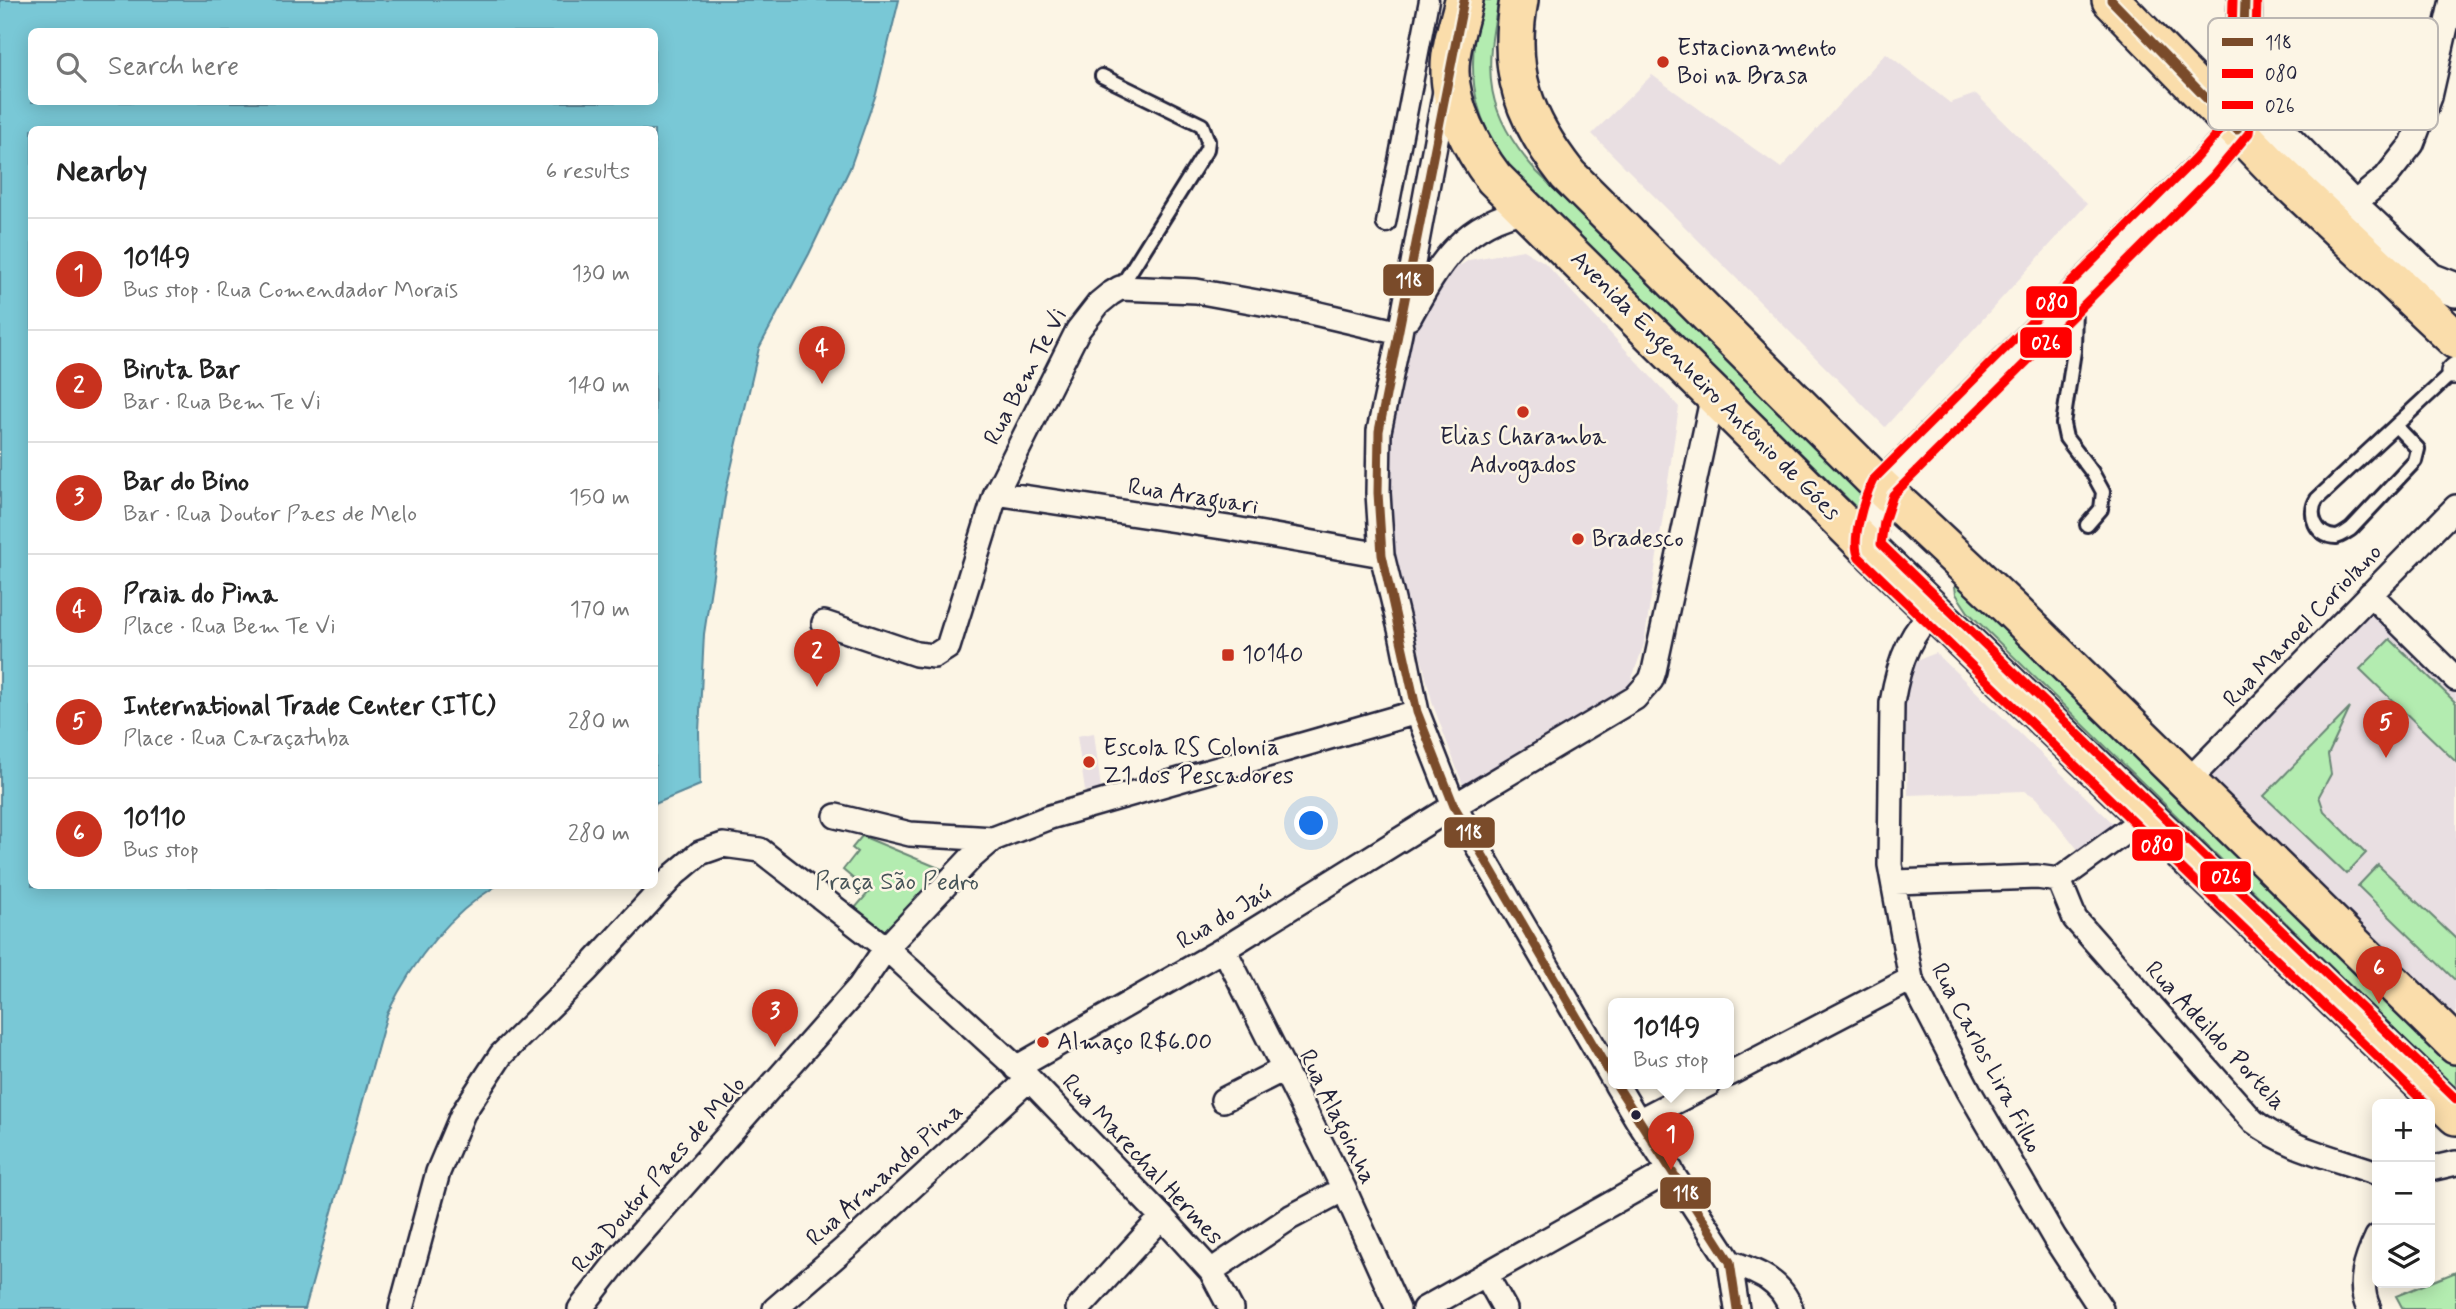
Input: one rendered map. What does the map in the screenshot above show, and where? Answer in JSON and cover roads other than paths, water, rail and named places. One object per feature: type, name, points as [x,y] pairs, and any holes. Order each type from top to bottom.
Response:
[{"type":"main road","points":[[1450,65],[1464,0]]},
{"type":"main road","points":[[1520,0],[1514,47],[1521,97],[1554,157],[1582,189],[1882,488],[2012,610],[2456,1045]]},
{"type":"main road","points":[[2111,0],[2208,84]]},
{"type":"main road","points":[[2244,18],[2245,0]]},
{"type":"main road","name":"Avenida Engenheiro Antônio de Góes","points":[[1450,65],[1451,81],[1463,130],[1494,177],[1868,548],[2456,1116]]},
{"type":"main road","points":[[1868,548],[1875,503],[1882,488],[2204,167],[2228,130]]},
{"type":"main road","points":[[2251,130],[2273,167],[2455,360]]},
{"type":"main road","points":[[2261,130],[2443,285]]},
{"type":"street","points":[[1386,223],[1429,0]]},
{"type":"street","points":[[2438,62],[2452,0]]},
{"type":"street","points":[[1450,65],[1401,333],[1379,431],[1378,493],[1382,555],[1417,712],[1454,806],[1608,1070]]},
{"type":"street","points":[[2351,206],[2386,177],[2412,144],[2417,130]]},
{"type":"street","points":[[1401,333],[1430,280],[1458,242],[1500,216],[1528,210]]},
{"type":"street","points":[[1120,288],[1196,291],[1306,311],[1401,333]]},
{"type":"street","name":"Rua Bem Te Vi","points":[[824,622],[916,654],[934,656],[948,647],[996,493],[1078,330],[1099,303],[1120,288]]},
{"type":"street","name":"Rua do Jaú","points":[[1023,1074],[1454,806],[1626,705],[1651,680],[1713,395]]},
{"type":"street","name":"Rua Araguari","points":[[996,493],[1229,528],[1382,555]]},
{"type":"street","name":"Rua Manoel Coriolano","points":[[2188,782],[2456,507]]},
{"type":"street","points":[[2370,594],[2456,679]]},
{"type":"street","name":"Rua Carlos Lira Filho","points":[[1935,612],[1923,620],[1913,638],[1895,684],[1892,703],[1890,865],[1911,979],[1969,1091],[2054,1237],[2101,1309]]},
{"type":"street","points":[[836,816],[910,834],[993,839],[1050,817],[1417,712]]},
{"type":"street","points":[[1895,882],[2037,877],[2059,880],[2147,816]]},
{"type":"street","name":"Rua Doutor Paes de Melo","points":[[580,1309],[622,1255],[860,986],[886,948],[957,872],[993,839]]},
{"type":"street","name":"Rua Marechal Hermes","points":[[401,1309],[439,1172],[463,1113],[501,1055],[587,970],[676,874],[700,853],[723,845],[760,850],[886,948],[1023,1074],[1162,1217],[1211,1271],[1231,1309]]},
{"type":"street","name":"Rua Adeildo Portela","points":[[2059,880],[2075,919],[2253,1121],[2270,1134],[2293,1145],[2372,1171]]},
{"type":"street","name":"Rua Alagoinha","points":[[1224,949],[1344,1189],[1398,1309]]},
{"type":"street","points":[[1734,1071],[1911,979]]},
{"type":"street","points":[[1223,1100],[1284,1069]]},
{"type":"street","name":"Rua Armando Pina","points":[[775,1309],[851,1243],[1023,1074]]},
{"type":"street","points":[[1619,1089],[1730,1262],[1737,1309]]},
{"type":"street","points":[[1638,1121],[1699,1089]]},
{"type":"street","points":[[2435,1168],[2456,1163]]},
{"type":"street","points":[[1424,1309],[1671,1170]]},
{"type":"street","points":[[1211,1271],[1291,1217],[1344,1189]]},
{"type":"street","points":[[1078,1309],[1162,1217]]},
{"type":"street","points":[[2369,1309],[2363,1289],[2367,1259],[2372,1248]]},
{"type":"street","points":[[1730,1262],[1758,1272],[1774,1282],[1793,1304]]},
{"type":"street","points":[[1486,1275],[1505,1309]]},
{"type":"lane","points":[[1102,76],[1202,125],[1208,141],[1207,149],[1120,288]]},
{"type":"lane","points":[[2075,295],[2074,351],[2063,424],[2066,438],[2092,472],[2103,492],[2101,509],[2087,524]]},
{"type":"lane","points":[[2396,426],[2418,449],[2415,460],[2351,529],[2334,537],[2324,533],[2311,517],[2317,499],[2396,426],[2455,360]]},
{"type":"water","points":[[0,0],[899,0],[876,94],[850,168],[809,254],[759,348],[726,490],[704,634],[699,732],[700,785],[658,803],[658,126],[28,126],[28,889],[492,889],[462,911],[432,942],[387,1014],[305,1309],[0,1309]]},
{"type":"place","name":"Estacionamento Boi na Brasa","points":[[1663,62]]},
{"type":"place","name":"Praia do Pina","points":[[822,384]]},
{"type":"place","name":"Elias Charamba Advogados","points":[[1523,412]]},
{"type":"place","name":"Bradesco","points":[[1578,539]]},
{"type":"place","name":"10140","points":[[1228,655]]},
{"type":"place","name":"Biruta Bar","points":[[817,687]]},
{"type":"place","name":"International Trade Center (ITC)","points":[[2386,758]]},
{"type":"place","name":"Escola RS Colonia Z1 dos Pescadores","points":[[1089,762]]},
{"type":"place","name":"10110","points":[[2379,1004]]},
{"type":"place","name":"Almaço R$6.00","points":[[1043,1042]]},
{"type":"place","name":"Bar do Bino","points":[[775,1047]]},
{"type":"place","name":"10149","points":[[1671,1170]]},
{"type":"park label","name":"Praça São Pedro","points":[[897,882]]}]
